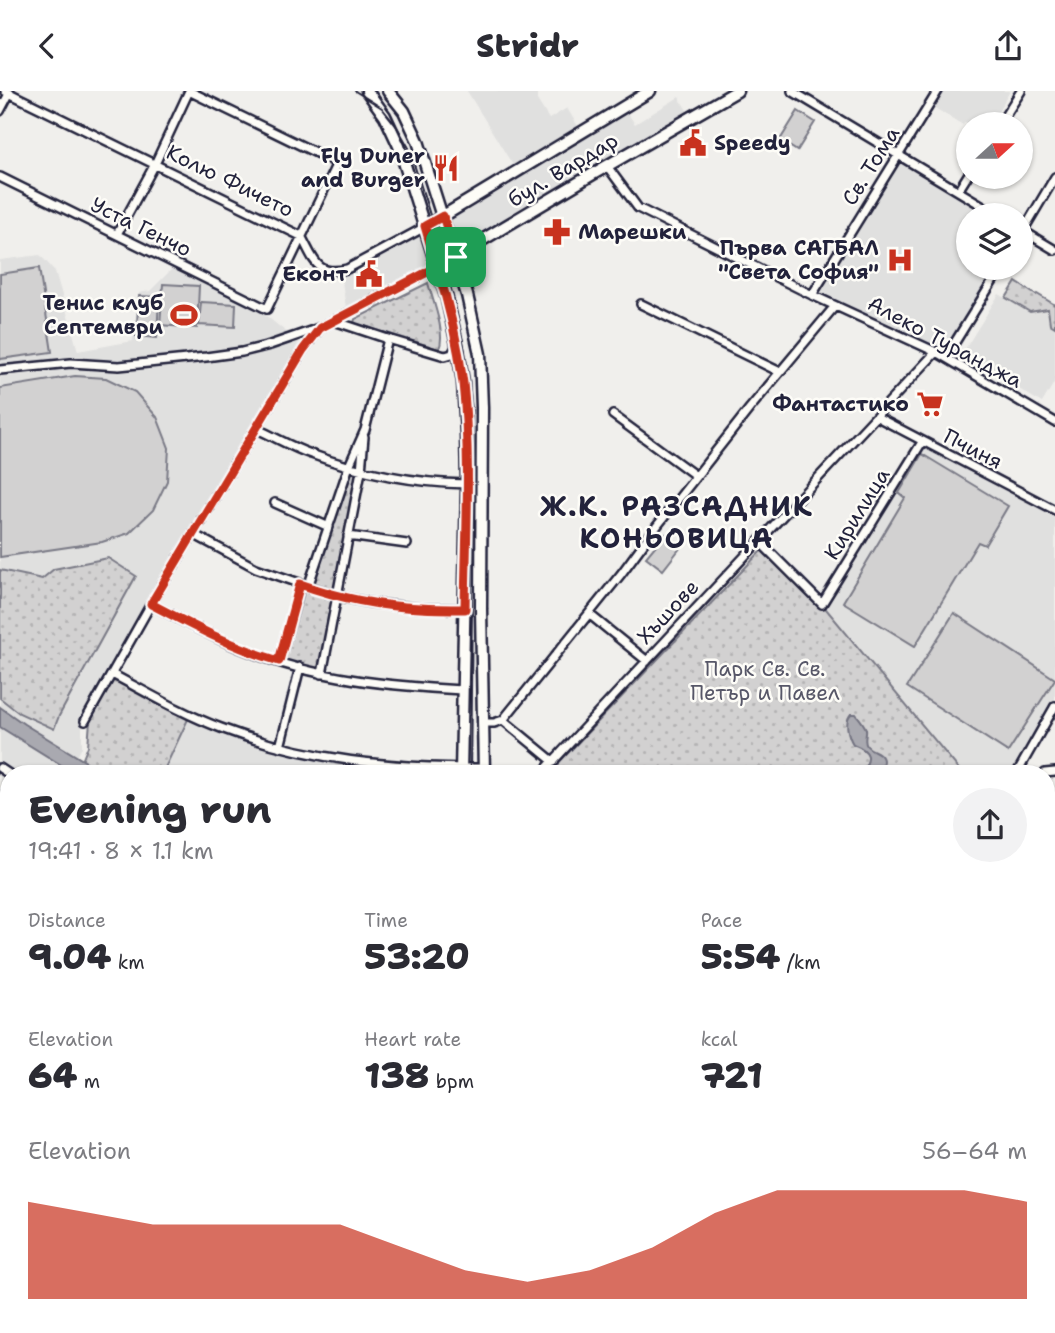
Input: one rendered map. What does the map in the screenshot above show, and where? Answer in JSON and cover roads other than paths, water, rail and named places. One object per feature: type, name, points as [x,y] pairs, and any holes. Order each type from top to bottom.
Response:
[{"type":"main road","points":[[367,91],[393,131],[447,299],[457,344],[465,408],[467,484],[461,765]]},
{"type":"main road","points":[[388,91],[404,111],[415,132],[456,257],[480,354],[484,765]]},
{"type":"main road","name":"бул. Вардар","points":[[425,226],[650,91]]},
{"type":"main road","name":"бул. Вардар","points":[[437,267],[737,91]]},
{"type":"street","points":[[117,234],[155,164],[189,91],[337,163],[302,236]]},
{"type":"street","points":[[792,91],[978,203]]},
{"type":"street","name":"Св. Тома","points":[[812,295],[937,91]]},
{"type":"street","points":[[1008,112],[1021,91]]},
{"type":"street","name":"Колю Фичето","points":[[8,92],[302,236],[316,264],[334,272],[347,269],[425,226]]},
{"type":"street","points":[[0,111],[8,92]]},
{"type":"street","name":"Алеко Туранджа","points":[[607,166],[638,208],[812,295],[936,352],[1055,422]]},
{"type":"street","name":"Уста Генчо","points":[[0,177],[267,309],[302,236]]},
{"type":"street","points":[[1033,213],[1055,177]]},
{"type":"street","points":[[1033,238],[1055,250]]},
{"type":"street","name":"бул. Вардар","points":[[85,722],[151,604],[303,350],[320,328],[437,267]]},
{"type":"street","points":[[952,347],[994,280]]},
{"type":"street","points":[[641,304],[780,372]]},
{"type":"street","points":[[482,723],[503,720],[835,306]]},
{"type":"street","points":[[334,321],[444,356],[455,351],[457,344]]},
{"type":"street","points":[[0,370],[71,363],[119,366],[206,357],[242,352],[320,328]]},
{"type":"street","points":[[322,674],[361,471],[365,431],[388,339]]},
{"type":"street","name":"Хъшове","points":[[551,765],[936,352]]},
{"type":"street","points":[[613,415],[696,476]]},
{"type":"street","name":"Пчиня","points":[[877,417],[1055,510]]},
{"type":"street","points":[[257,429],[310,454],[361,471],[435,484],[467,484]]},
{"type":"street","points":[[279,661],[304,585],[365,431]]},
{"type":"street","name":"Кирилица","points":[[760,542],[822,604],[922,442]]},
{"type":"street","points":[[275,502],[329,527]]},
{"type":"street","points":[[193,534],[256,568],[337,596],[420,608],[465,609]]},
{"type":"street","points":[[348,536],[407,544]]},
{"type":"street","points":[[151,604],[249,652],[322,674],[393,686],[462,690]]},
{"type":"street","points":[[589,614],[647,661]]},
{"type":"street","points":[[280,747],[300,667]]},
{"type":"street","points":[[111,674],[190,715],[236,733],[280,747],[388,765]]},
{"type":"street","points":[[1022,765],[1055,706]]},
{"type":"street","points":[[503,720],[554,762]]},
{"type":"tram line","points":[[355,91],[382,108],[409,148],[445,263],[465,351],[472,410],[470,765]]},
{"type":"place","name":"Speedy","points":[[693,143]]},
{"type":"place","name":"Fly Duner and Burger","points":[[446,168]]},
{"type":"place","name":"Марешки","points":[[557,232]]},
{"type":"place","name":"Първа САГБАЛ \"Света София\"","points":[[900,260]]},
{"type":"place","name":"Еконт","points":[[369,274]]},
{"type":"place","name":"Тенис клуб Септември","points":[[184,315]]},
{"type":"place","name":"Фантастико","points":[[930,404]]},
{"type":"district","name":"Ж.К. РАЗСАДНИК КОНЬОВИЦА","points":[[677,522]]},
{"type":"park label","name":"Парк Св. Св. Петър и Павел","points":[[765,681]]}]
